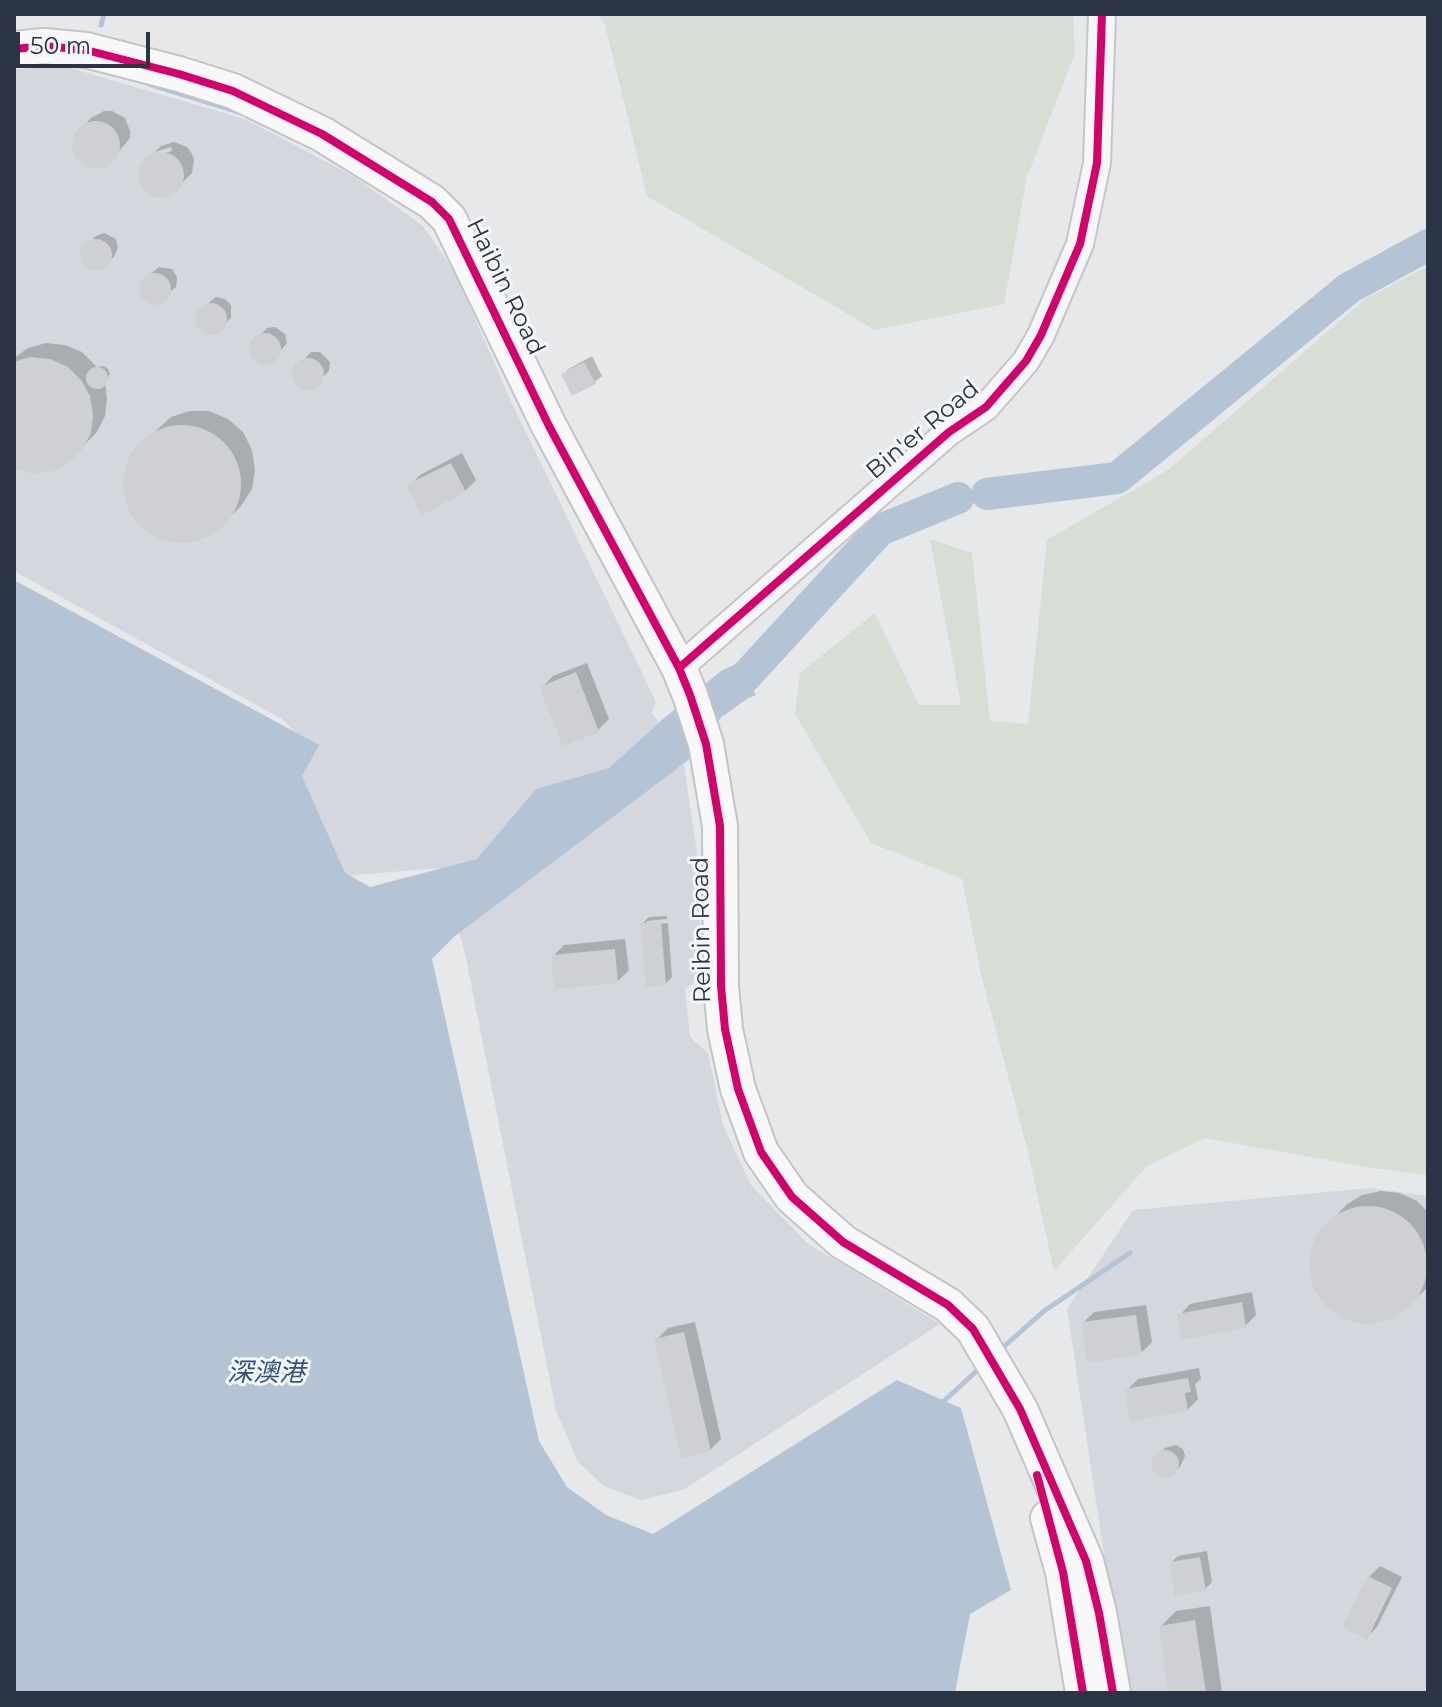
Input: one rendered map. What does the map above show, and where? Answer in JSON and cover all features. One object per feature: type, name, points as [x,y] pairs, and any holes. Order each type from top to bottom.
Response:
[{"type":"main road","name":"Haibin Road","points":[[14,49],[44,46],[86,50],[233,91],[322,134],[432,202],[449,219],[549,426],[685,682]]},
{"type":"main road","name":"Reibin Road","points":[[685,682],[706,744],[720,826],[721,986],[725,1029],[738,1089],[761,1152],[792,1197],[843,1242],[948,1305],[973,1329],[1012,1395]]},
{"type":"main road","points":[[1012,1395],[1063,1572],[1083,1693]]},
{"type":"main road","points":[[1012,1395],[1086,1561],[1113,1693]]},
{"type":"street","name":"Bin'er Road","points":[[685,682],[949,432],[986,407],[1026,361],[1041,335],[1080,244],[1097,163],[1102,14]]},
{"type":"shaded area","points":[[598,14],[1073,14],[1075,53],[1027,177],[1004,304],[875,330],[647,196],[605,25]]},
{"type":"shaded area","points":[[60,65],[245,119],[353,176],[422,225],[455,272],[509,397],[656,702],[652,713],[683,759],[697,852],[702,976],[685,989],[690,1037],[708,1053],[723,1125],[751,1185],[807,1243],[940,1324],[683,1490],[640,1500],[604,1486],[578,1462],[556,1411],[465,953],[440,868],[343,876],[299,776],[314,752],[282,719],[14,571],[14,70]]},
{"type":"shaded area","points":[[1428,266],[1428,1175],[1205,1138],[1147,1166],[1054,1271],[1027,1148],[981,974],[962,879],[871,843],[795,714],[800,673],[875,613],[919,705],[961,705],[930,539],[972,553],[990,721],[1028,724],[1047,540],[1168,470],[1365,299]]},
{"type":"shaded area","points":[[1370,1188],[1428,1196],[1428,1693],[1125,1693],[1067,1309],[1133,1210]]},
{"type":"water","name":"深澳港","points":[[14,580],[319,745],[302,776],[345,873],[370,887],[477,859],[536,789],[609,768],[721,671],[738,663],[756,695],[731,705],[687,761],[455,936],[432,959],[539,1441],[567,1487],[606,1515],[653,1534],[897,1380],[961,1408],[1011,1590],[970,1614],[955,1693],[14,1693]]},
{"type":"building","points":[[96,121],[113,128],[120,145],[113,162],[96,169],[79,162],[72,145],[79,128]]},
{"type":"building","points":[[161,152],[177,159],[184,175],[177,191],[161,198],[145,191],[138,175],[145,159]]},
{"type":"building","points":[[96,239],[107,244],[112,255],[107,266],[96,271],[85,266],[80,255],[85,244]]},
{"type":"building","points":[[155,273],[166,278],[171,289],[166,300],[155,305],[144,300],[139,289],[144,278]]},
{"type":"building","points":[[211,303],[222,308],[227,319],[222,330],[211,335],[200,330],[195,319],[200,308]]},
{"type":"building","points":[[265,333],[276,338],[281,349],[276,360],[265,365],[254,360],[249,349],[254,338]]},
{"type":"building","points":[[30,357],[50,359],[68,367],[81,380],[90,396],[93,415],[91,433],[82,450],[69,463],[53,471],[34,474],[14,469],[14,362]]},
{"type":"building","points":[[308,358],[319,363],[324,374],[319,385],[308,390],[297,385],[292,374],[297,363]]},
{"type":"building","points":[[584,362],[596,384],[572,396],[561,374]]},
{"type":"building","points":[[97,367],[108,378],[97,389],[86,378]]},
{"type":"building","points":[[182,425],[205,429],[224,442],[237,461],[241,484],[237,507],[224,526],[205,539],[182,543],[159,539],[140,526],[127,507],[123,484],[127,461],[140,442],[159,429]]},
{"type":"building","points":[[451,463],[466,492],[422,515],[406,485]]},
{"type":"building","points":[[576,672],[599,732],[563,746],[539,687]]},
{"type":"building","points":[[661,922],[666,986],[646,987],[640,923]]},
{"type":"building","points":[[615,949],[618,983],[554,989],[551,955]]},
{"type":"building","points":[[1368,1206],[1391,1210],[1410,1223],[1423,1242],[1427,1265],[1423,1288],[1410,1307],[1391,1320],[1368,1324],[1345,1320],[1326,1307],[1313,1288],[1309,1265],[1313,1242],[1326,1223],[1345,1210]]},
{"type":"building","points":[[1242,1302],[1246,1328],[1182,1340],[1177,1314]]},
{"type":"building","points":[[1136,1315],[1142,1355],[1087,1363],[1081,1322]]},
{"type":"building","points":[[684,1332],[711,1451],[681,1458],[654,1339]]},
{"type":"building","points":[[1188,1378],[1191,1392],[1185,1393],[1188,1411],[1130,1421],[1125,1389]]},
{"type":"building","points":[[1165,1450],[1175,1454],[1179,1464],[1175,1474],[1165,1478],[1155,1474],[1151,1464],[1155,1454]]},
{"type":"building","points":[[1200,1557],[1206,1591],[1174,1596],[1169,1562]]},
{"type":"building","points":[[1368,1576],[1392,1588],[1367,1640],[1342,1627]]},
{"type":"building","points":[[1195,1620],[1206,1693],[1168,1693],[1159,1626]]},
{"type":"waterway","points":[[101,25],[104,14]]},
{"type":"waterway","points":[[149,84],[239,112]]},
{"type":"waterway","points":[[987,494],[1117,478],[1349,288],[1428,245]]},
{"type":"waterway","points":[[714,703],[736,687],[880,530],[958,498]]},
{"type":"waterway","points":[[1000,1350],[1044,1311],[1130,1253]]},
{"type":"waterway","points":[[944,1401],[981,1367]]},
{"type":"cycle path","points":[[679,668],[949,432],[986,407],[1026,361],[1041,335],[1080,244],[1097,163],[1102,14]]},
{"type":"cycle path","points":[[14,49],[44,46],[86,50],[233,91],[322,134],[432,202],[449,219],[549,426],[679,668],[690,695],[706,744],[720,826],[721,986],[725,1029],[738,1089],[761,1152],[792,1197],[843,1242],[948,1305],[973,1329],[1020,1409],[1086,1561],[1113,1693]]},
{"type":"cycle path","points":[[1037,1475],[1063,1572],[1083,1693]]}]
